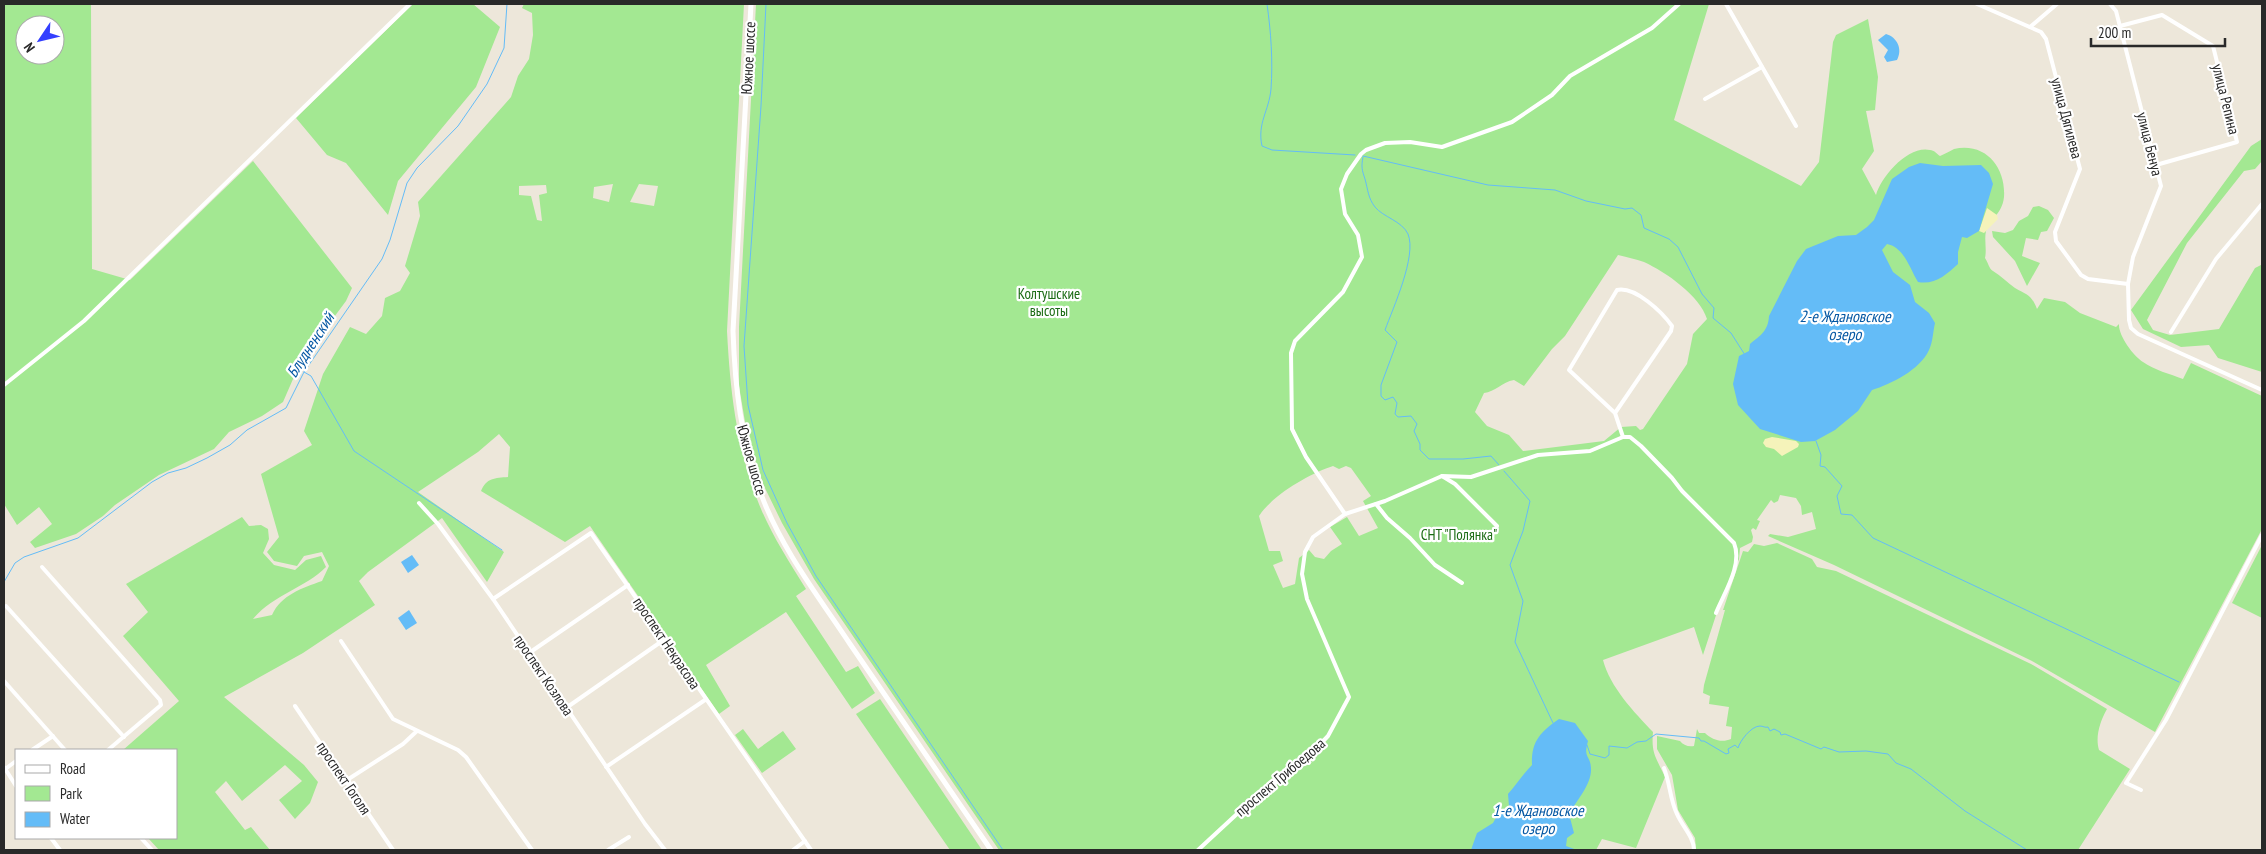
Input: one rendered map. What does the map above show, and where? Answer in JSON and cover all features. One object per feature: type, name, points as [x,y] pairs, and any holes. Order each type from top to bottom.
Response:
[{"type":"street","points":[[4,385],[84,321],[410,4]]},
{"type":"street","name":"Южное шоссе","points":[[751,4],[733,331],[735,384],[743,438],[761,495],[781,536],[808,582],[991,850]]},
{"type":"street","points":[[1679,4],[1648,31],[1570,76],[1552,95],[1512,122],[1442,147],[1410,142],[1385,143],[1366,150],[1350,168],[1341,189],[1345,214],[1358,235],[1362,257],[1343,292],[1295,342],[1291,353],[1292,429],[1306,457],[1345,514],[1376,504],[1442,476],[1471,477],[1538,456],[1590,451],[1623,437],[1630,437],[1641,446],[1682,491],[1734,543],[1736,548],[1735,568],[1716,612]]},
{"type":"street","points":[[1726,4],[1796,126]]},
{"type":"street","name":"улица Дягилева","points":[[1977,4],[2041,32],[2046,39],[2080,169],[2055,232],[2056,241],[2081,276],[2088,279],[2128,284]]},
{"type":"street","points":[[2030,27],[2057,4]]},
{"type":"street","name":"улица Бенуа","points":[[2110,4],[2116,11],[2161,186],[2160,193],[2133,258],[2128,284],[2131,328],[2138,334],[2262,390]]},
{"type":"street","name":"улица Репина","points":[[2120,26],[2162,15],[2213,46],[2237,142],[2156,165]]},
{"type":"street","points":[[1705,99],[1762,68]]},
{"type":"street","points":[[2172,332],[2216,260],[2262,204]]},
{"type":"street","points":[[1615,413],[1650,365],[1671,331],[1672,326],[1647,300],[1622,289],[1617,290],[1569,370],[1615,413],[1623,437]]},
{"type":"street","points":[[1442,476],[1454,484],[1498,526]]},
{"type":"street","name":"проспект Козлова","points":[[419,503],[438,524],[493,599],[606,767],[665,850]]},
{"type":"street","points":[[1376,504],[1387,518],[1410,538],[1435,565],[1462,583]]},
{"type":"street","name":"проспект Грибоедова","points":[[1198,850],[1238,813],[1308,757],[1328,736],[1349,697],[1307,599],[1302,574],[1305,552],[1313,537],[1320,530],[1345,514]]},
{"type":"street","name":"проспект Некрасова","points":[[493,599],[591,533],[705,700],[811,850]]},
{"type":"street","points":[[2141,790],[2126,783],[2166,720],[2262,535]]},
{"type":"street","points":[[42,567],[160,700],[161,705],[109,749]]},
{"type":"street","points":[[529,653],[628,585]]},
{"type":"street","points":[[6,606],[124,736]]},
{"type":"street","points":[[566,708],[665,639]]},
{"type":"street","points":[[341,640],[394,720],[458,750],[466,757],[532,850]]},
{"type":"street","points":[[4,681],[64,749]]},
{"type":"street","points":[[606,767],[705,700]]},
{"type":"street","name":"проспект Гоголя","points":[[295,706],[393,850]]},
{"type":"street","points":[[346,780],[403,744],[417,731]]},
{"type":"street","points":[[34,749],[53,736]]},
{"type":"street","points":[[15,763],[4,769],[15,785]]},
{"type":"street","points":[[1664,768],[1669,780],[1676,814],[1691,839],[1694,850]]},
{"type":"street","points":[[608,850],[628,837]]},
{"type":"street","points":[[52,839],[60,850]]},
{"type":"street","points":[[142,839],[152,850]]},
{"type":"street","points":[[793,850],[805,841]]},
{"type":"green space","points":[[4,4],[91,4],[92,269],[130,280],[253,161],[352,288],[346,301],[300,363],[283,402],[262,416],[229,432],[214,449],[159,475],[76,534],[35,548],[30,542],[52,524],[39,507],[17,525],[4,504]]},
{"type":"green space","points":[[413,4],[473,4],[500,27],[476,87],[398,181],[388,215],[346,163],[327,155],[296,118]]},
{"type":"green space","points":[[524,4],[744,4],[727,331],[735,416],[744,458],[757,499],[779,545],[806,589],[796,596],[846,672],[858,666],[875,693],[852,709],[786,612],[706,665],[730,706],[719,714],[590,526],[565,542],[481,491],[488,481],[495,478],[508,477],[510,447],[499,434],[478,452],[418,492],[504,552],[487,582],[442,518],[368,572],[359,581],[375,605],[303,653],[224,697],[304,765],[318,782],[310,803],[295,819],[279,800],[302,781],[285,765],[242,801],[226,781],[215,792],[245,830],[251,827],[270,850],[159,850],[149,839],[178,839],[178,749],[124,749],[179,701],[123,636],[148,612],[126,584],[242,517],[249,526],[261,525],[268,529],[269,539],[263,553],[274,565],[295,570],[306,560],[321,556],[326,567],[309,581],[270,604],[253,619],[272,615],[287,597],[322,581],[329,566],[322,552],[304,556],[297,566],[274,561],[267,552],[279,537],[261,474],[312,445],[304,431],[323,374],[350,327],[366,334],[382,316],[385,298],[400,291],[410,273],[405,266],[420,216],[418,202],[511,97],[518,76],[529,59],[533,35],[532,13],[522,8]],"holes":[[[613,184],[609,202],[593,198],[594,187]],[[639,184],[658,186],[654,206],[630,202]],[[546,185],[547,193],[539,195],[542,221],[537,220],[531,196],[519,195],[519,186]]]},
{"type":"green space","name":"Колтушские высоты","points":[[756,4],[1709,4],[1674,120],[1801,186],[1819,162],[1833,42],[1836,35],[1868,19],[1878,77],[1875,110],[1866,111],[1874,151],[1862,169],[1876,195],[1889,172],[1913,152],[1931,150],[1940,156],[1954,149],[1965,148],[1976,149],[1984,153],[1997,167],[2002,176],[2004,186],[2003,203],[1990,223],[1985,238],[1985,258],[1992,270],[2033,300],[2037,309],[2044,298],[2065,302],[2080,313],[2116,327],[2119,324],[2121,334],[2139,359],[2162,372],[2183,379],[2191,363],[2262,396],[2262,529],[2155,732],[2032,661],[1834,565],[1768,536],[1770,534],[1788,537],[1816,529],[1812,512],[1802,515],[1801,506],[1796,498],[1780,495],[1778,501],[1774,503],[1771,500],[1757,520],[1760,521],[1756,530],[1753,528],[1751,530],[1752,542],[1740,548],[1739,559],[1719,606],[1703,655],[1694,627],[1603,660],[1606,670],[1617,689],[1653,732],[1654,751],[1665,777],[1636,848],[1602,839],[1596,850],[999,850],[814,579],[782,523],[764,486],[748,440],[739,386],[739,327]],"holes":[[[1618,255],[1644,262],[1672,278],[1690,293],[1703,310],[1707,319],[1693,334],[1687,364],[1643,429],[1640,430],[1636,426],[1621,427],[1604,441],[1523,451],[1509,435],[1487,426],[1475,412],[1484,393],[1514,380],[1524,386],[1552,349],[1565,336]],[[1333,466],[1339,469],[1346,466],[1351,468],[1371,496],[1363,501],[1378,528],[1359,536],[1347,517],[1330,527],[1342,544],[1331,551],[1324,559],[1315,557],[1309,550],[1299,558],[1295,584],[1283,588],[1273,565],[1283,561],[1280,551],[1269,551],[1259,516],[1282,493],[1314,474]]]},
{"type":"green space","points":[[2262,139],[2262,161],[2255,169],[2244,171],[2187,243],[2147,320],[2153,330],[2170,335],[2219,329],[2255,268],[2261,265],[2262,372],[2218,358],[2209,345],[2181,347],[2143,329],[2131,310],[2251,146]]},
{"type":"green space","points":[[2039,206],[2048,210],[2054,218],[2047,231],[2041,232],[2038,240],[2026,238],[2022,256],[2040,263],[2027,286],[2015,261],[1993,237],[1992,231],[2005,233],[2013,230],[2019,221],[2028,216],[2033,207]]},
{"type":"green space","points":[[1777,543],[1812,559],[1817,567],[1836,571],[2031,664],[2107,709],[2099,729],[2099,750],[2130,769],[2078,850],[1696,850],[1695,838],[1678,810],[1672,775],[1657,749],[1657,736],[1680,741],[1684,745],[1690,746],[1694,746],[1697,729],[1699,733],[1705,733],[1717,740],[1731,739],[1732,727],[1726,726],[1729,707],[1709,704],[1710,696],[1703,693],[1704,685],[1725,610],[1723,610],[1743,551],[1748,552],[1754,544],[1764,546]]},
{"type":"green space","points":[[2262,545],[2262,618],[2232,603]]},
{"type":"green space","points":[[880,699],[982,850],[950,850],[856,714]]},
{"type":"green space","points":[[743,729],[758,749],[783,731],[796,749],[762,773],[735,735]]},
{"type":"sand","points":[[1987,208],[1997,215],[1998,219],[1984,233],[1979,231]]},
{"type":"sand","points":[[1772,437],[1796,441],[1799,444],[1798,447],[1782,456],[1774,449],[1766,447],[1763,443],[1765,439]]},
{"type":"water","points":[[1886,34],[1898,44],[1899,56],[1897,60],[1887,62],[1884,57],[1888,50],[1878,40]]},
{"type":"water","name":"2-е Ждановское озеро","points":[[1920,163],[1943,166],[1981,165],[1989,173],[1993,184],[1979,231],[1967,238],[1962,237],[1958,252],[1958,264],[1935,281],[1918,282],[1906,259],[1898,249],[1887,244],[1882,250],[1893,272],[1910,285],[1915,302],[1929,313],[1935,323],[1931,344],[1925,357],[1904,375],[1872,390],[1858,411],[1835,430],[1815,441],[1801,442],[1760,429],[1738,405],[1733,384],[1739,356],[1749,351],[1750,344],[1765,329],[1769,316],[1797,261],[1806,249],[1838,236],[1856,235],[1867,227],[1874,220],[1892,179],[1909,167]]},
{"type":"water","points":[[412,555],[419,565],[408,573],[401,562]]},
{"type":"water","points":[[409,610],[417,623],[406,630],[398,618]]},
{"type":"water","name":"1-е Ждановское озеро","points":[[1559,719],[1575,723],[1588,741],[1586,754],[1591,774],[1587,786],[1569,814],[1574,833],[1567,838],[1566,846],[1577,850],[1471,850],[1477,833],[1493,823],[1499,812],[1509,806],[1508,794],[1532,765],[1533,750],[1538,738]]},
{"type":"waterway","name":"Блудненский","points":[[4,582],[15,563],[24,557],[78,538],[152,482],[168,473],[186,468],[207,458],[230,445],[247,430],[286,408],[304,372],[382,259],[390,240],[407,183],[417,168],[458,126],[487,84],[504,48],[507,4]]},
{"type":"waterway","points":[[766,4],[761,106],[744,346],[748,405],[763,470],[787,523],[816,576],[1003,850]]},
{"type":"waterway","points":[[1267,4],[1270,25],[1272,78],[1270,97],[1261,130],[1262,146],[1272,150],[1355,155]]},
{"type":"waterway","points":[[1363,156],[1488,185],[1555,190],[1586,201],[1625,209],[1632,208],[1641,215],[1644,228],[1669,239],[1678,247],[1702,294],[1714,308],[1713,318],[1731,333],[1745,355]]},
{"type":"waterway","points":[[1363,157],[1363,171],[1373,204],[1378,210],[1397,222],[1405,230],[1410,244],[1403,282],[1385,330],[1397,342],[1381,385],[1381,396],[1385,400],[1393,397],[1397,403],[1395,414],[1398,417],[1411,416],[1417,424],[1414,431],[1420,444],[1420,450],[1429,459],[1463,459],[1491,456],[1499,465]]},
{"type":"waterway","points":[[304,372],[311,376],[354,451],[502,550]]},
{"type":"waterway","points":[[1816,441],[1821,455],[1820,466],[1825,467],[1842,486],[1837,496],[1841,514],[1852,515],[1873,538],[2179,682]]},
{"type":"waterway","points":[[1504,471],[1530,501],[1523,531],[1510,565],[1523,601],[1515,642],[1553,723]]},
{"type":"waterway","points":[[1587,745],[1590,754],[1605,758],[1609,755],[1609,746],[1627,748],[1637,742],[1646,741],[1656,734],[1699,738],[1701,741],[1726,754],[1729,753],[1728,749],[1735,745],[1738,748],[1743,738],[1753,728],[1760,726],[1768,727],[1770,731],[1774,729],[1780,732],[1781,735],[1785,734],[1821,749],[1824,747],[1839,752],[1866,751],[1888,754],[1896,763],[1911,769],[1965,811],[2027,850]]},
{"type":"park label","name":"СНТ \"Полянка\"","points":[[1459,534]]}]
